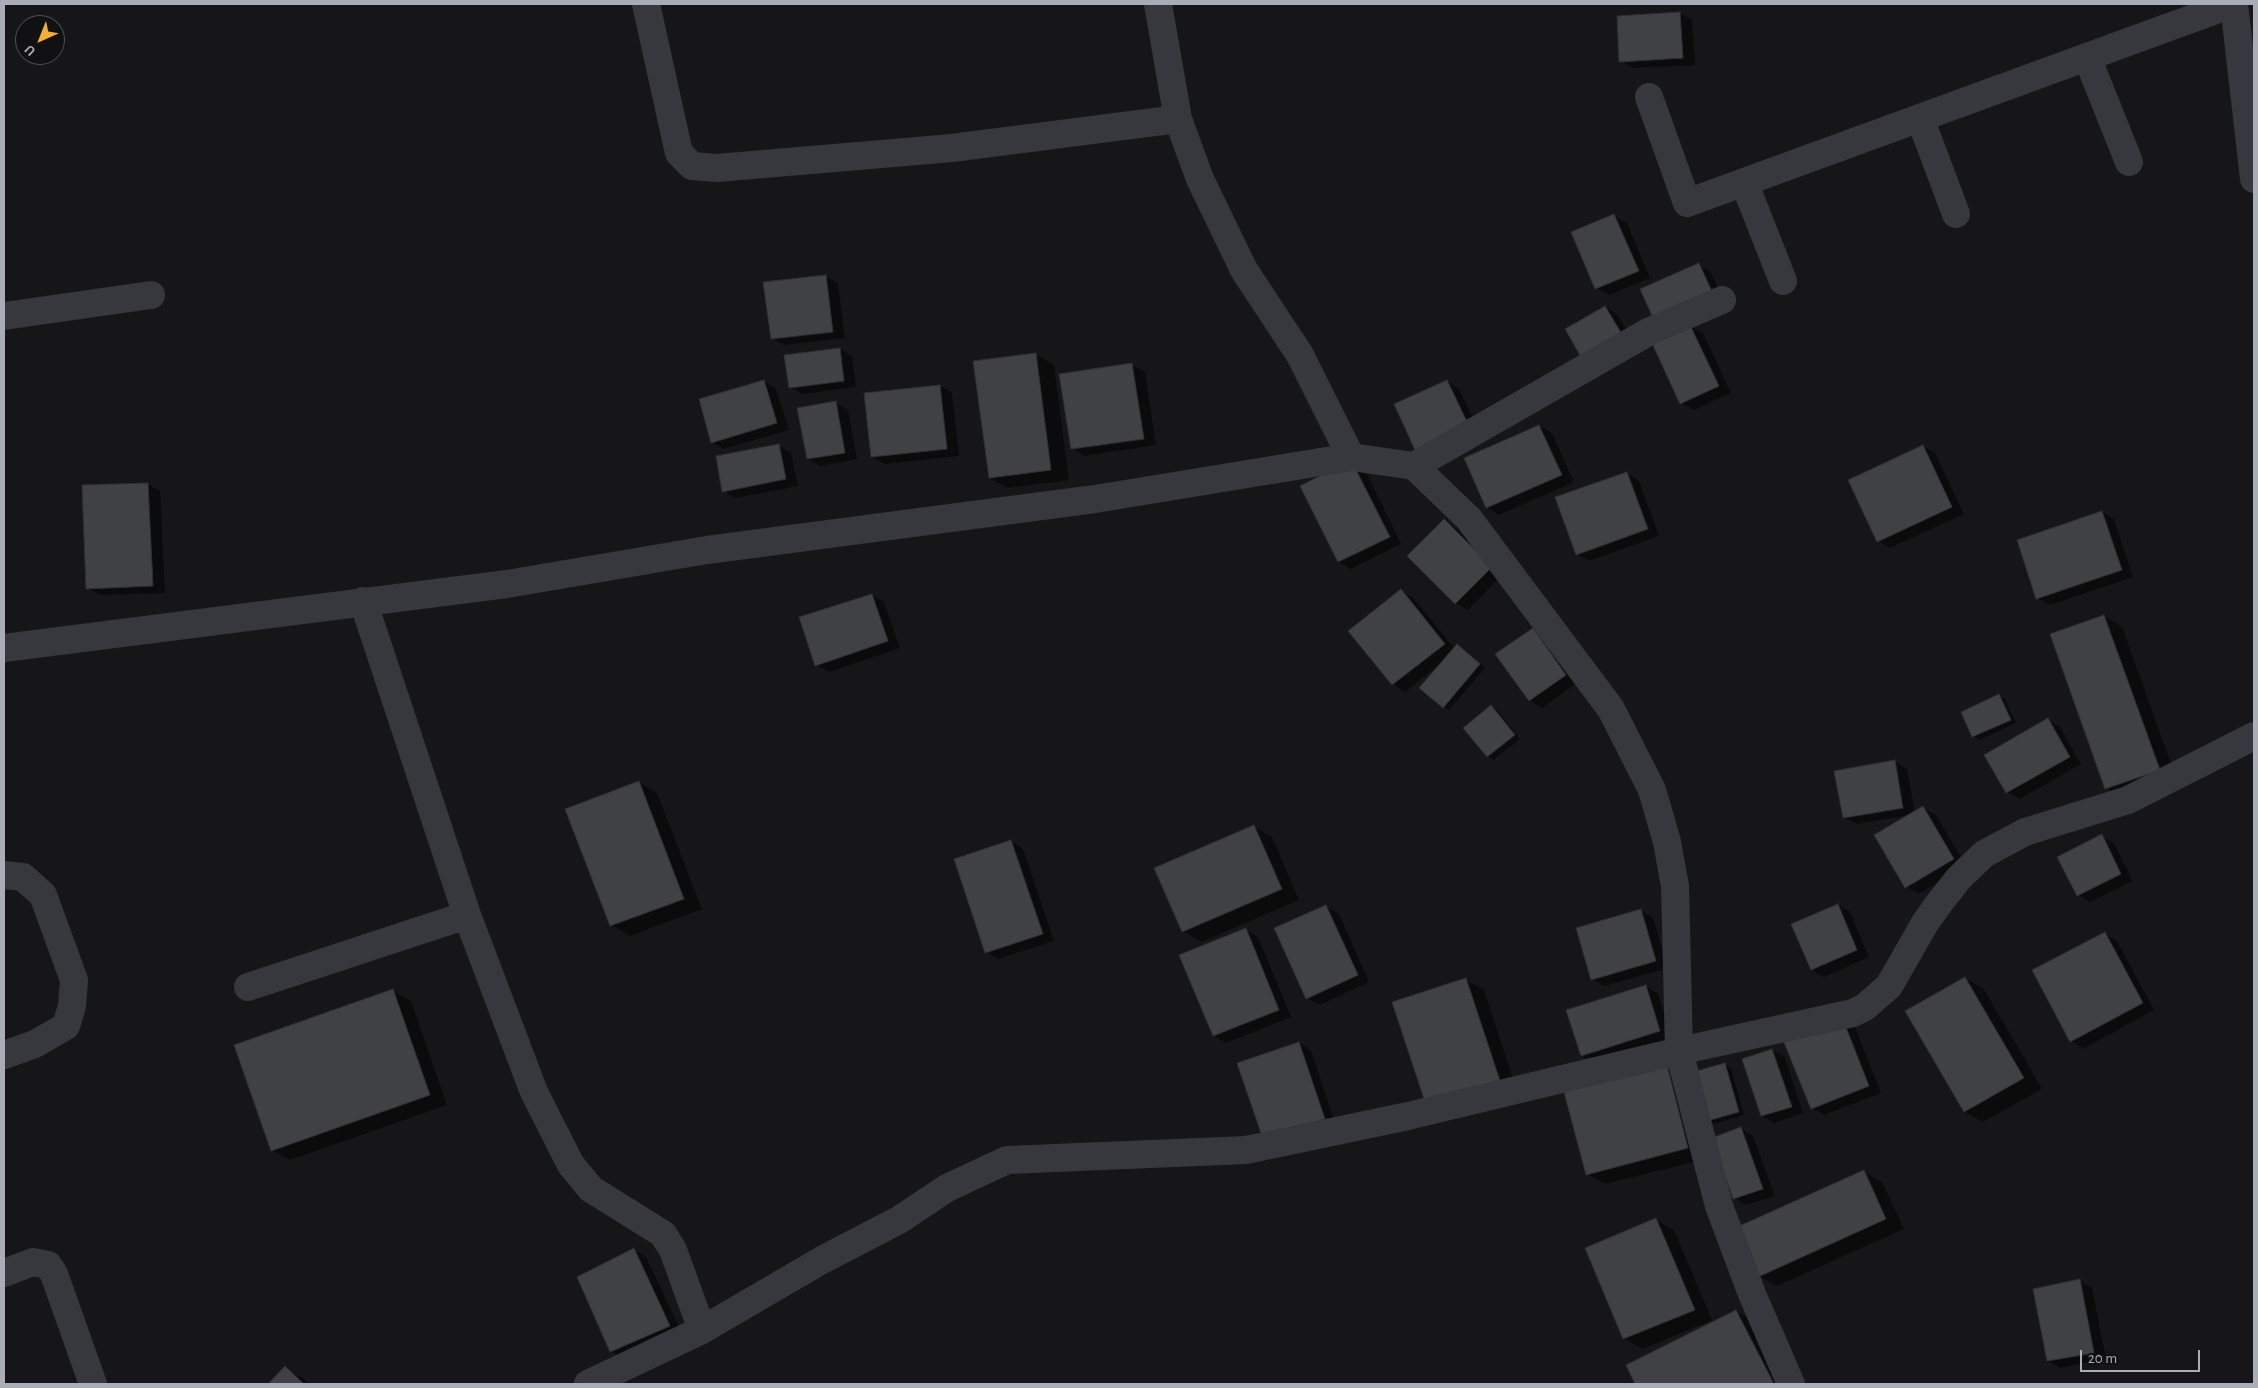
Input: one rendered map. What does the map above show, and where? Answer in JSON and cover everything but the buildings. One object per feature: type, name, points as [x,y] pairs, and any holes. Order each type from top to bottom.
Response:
[{"type":"street","points":[[646,4],[679,153],[692,166],[717,168],[952,148],[1178,119]]},
{"type":"street","points":[[1158,4],[1178,119],[1200,179],[1244,270],[1300,355],[1350,457]]},
{"type":"street","points":[[1649,97],[1687,203],[2233,4],[2254,178]]},
{"type":"street","points":[[2087,57],[2129,162]]},
{"type":"street","points":[[1920,118],[1956,214]]},
{"type":"street","points":[[1744,182],[1783,281]]},
{"type":"street","points":[[4,316],[151,296]]},
{"type":"street","points":[[1414,466],[1650,331],[1722,300]]},
{"type":"street","points":[[4,648],[507,584],[707,550],[1095,499],[1350,457],[1414,466],[1469,519],[1611,708],[1652,790],[1667,842],[1675,886],[1679,1051],[1719,1206],[1752,1294],[1791,1384]]},
{"type":"street","points":[[363,601],[467,915],[534,1092],[571,1165],[591,1189],[663,1234],[673,1250],[702,1330]]},
{"type":"street","points":[[588,1384],[702,1330],[822,1260],[899,1220],[947,1188],[1007,1160],[1246,1150],[1408,1116],[1679,1051],[1853,1013],[1860,1010],[1889,986],[1925,923],[1940,902],[1959,878],[1984,854],[2025,832],[2128,800],[2254,736]]},
{"type":"street","points":[[4,875],[22,878],[43,894],[74,980],[72,1006],[66,1026],[35,1044],[4,1055]]},
{"type":"street","points":[[248,987],[467,915]]},
{"type":"street","points":[[4,1273],[33,1262],[48,1265],[54,1274],[93,1384]]}]
